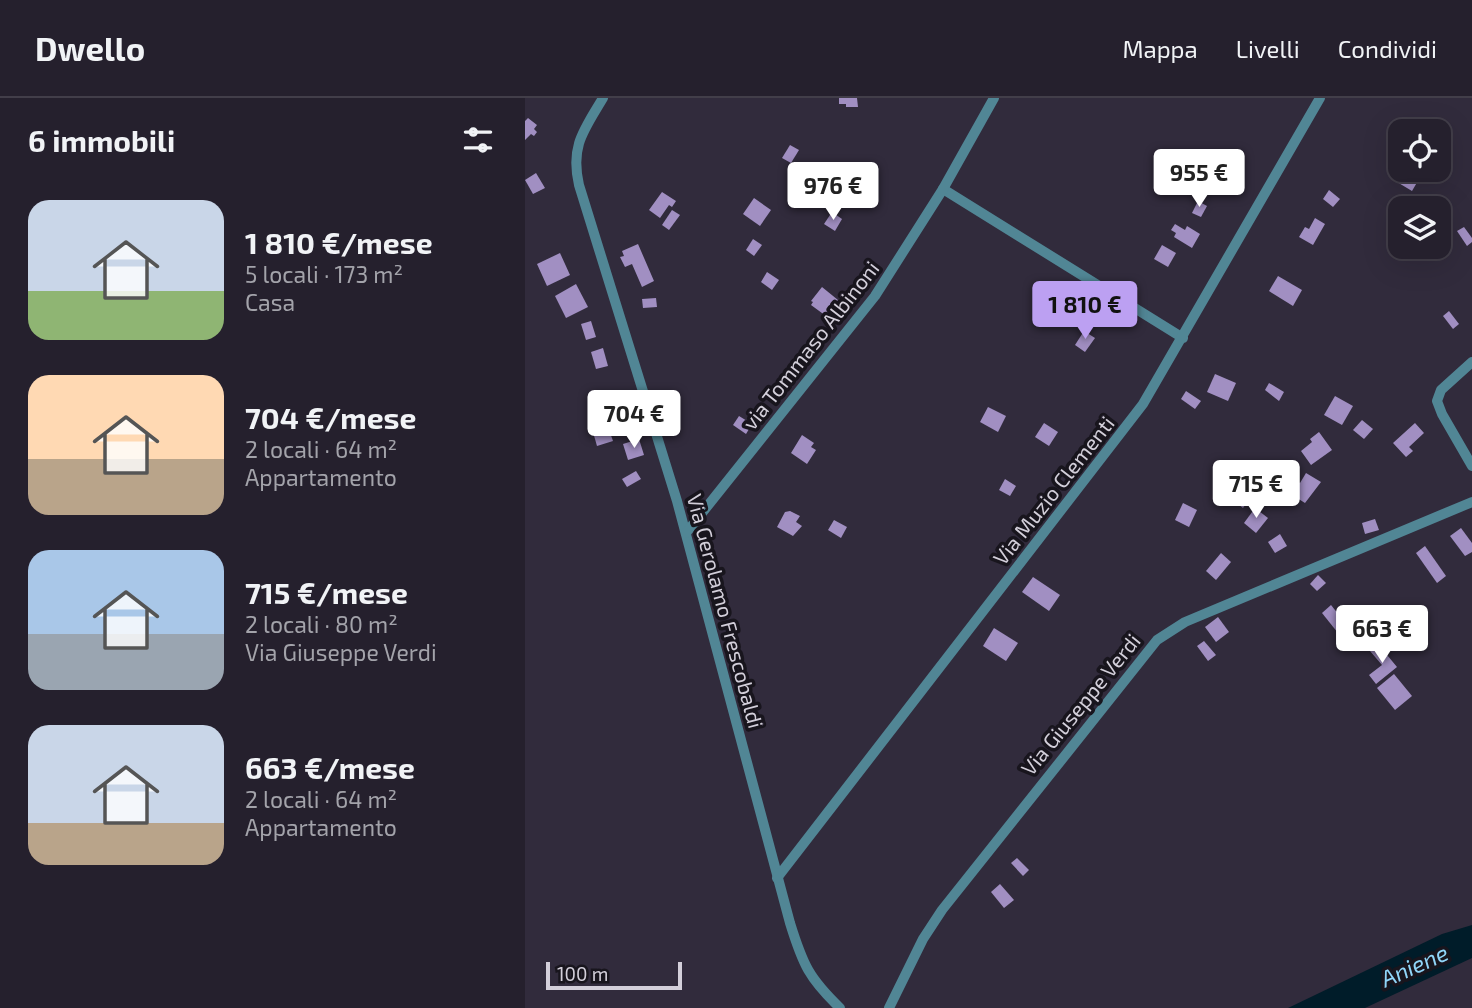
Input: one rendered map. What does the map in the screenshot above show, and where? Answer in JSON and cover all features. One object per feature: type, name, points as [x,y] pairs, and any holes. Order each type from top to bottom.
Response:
[{"type":"street","name":"Via Gerolamo Frescobaldi","points":[[603,98],[579,141],[575,166],[686,533],[799,953],[810,976],[840,1008]]},
{"type":"street","name":"via Tommaso Albinoni","points":[[686,533],[875,296],[943,189],[994,98]]},
{"type":"street","name":"Via Muzio Clementi","points":[[777,878],[1150,394],[1320,98]]},
{"type":"street","points":[[943,189],[1183,338]]},
{"type":"street","points":[[1472,362],[1444,387],[1438,397],[1439,408],[1472,466]]},
{"type":"street","name":"Via Giuseppe Verdi","points":[[889,1008],[911,959],[942,910],[1157,639],[1185,622],[1472,502]]},
{"type":"water","name":"Aniene","points":[[1472,925],[1472,958],[1365,1008],[1288,1008],[1442,934]]},
{"type":"building","points":[[839,98],[857,98],[858,107],[839,104]]},
{"type":"building","points":[[528,118],[537,125],[534,129],[537,132],[525,140],[525,121]]},
{"type":"building","points":[[790,145],[799,150],[791,163],[782,158]]},
{"type":"building","points":[[536,173],[545,188],[533,194],[525,180]]},
{"type":"building","points":[[1397,182],[1417,182],[1412,191]]},
{"type":"building","points":[[1329,190],[1340,199],[1333,207],[1323,199]]},
{"type":"building","points":[[662,192],[676,201],[672,207],[669,205],[660,218],[649,210]]},
{"type":"building","points":[[754,198],[771,210],[760,226],[743,214]]},
{"type":"building","points":[[1198,201],[1207,206],[1201,217],[1192,213]]},
{"type":"building","points":[[672,210],[680,215],[669,230],[662,225]]},
{"type":"building","points":[[832,212],[842,219],[835,231],[824,224]]},
{"type":"building","points":[[1315,218],[1325,224],[1313,245],[1299,237],[1305,227],[1309,229]]},
{"type":"building","points":[[1175,224],[1185,230],[1187,226],[1200,234],[1192,248],[1174,237],[1176,233],[1171,230]]},
{"type":"building","points":[[1464,227],[1472,238],[1472,242],[1467,246],[1457,231]]},
{"type":"building","points":[[753,239],[762,245],[754,256],[746,250]]},
{"type":"building","points":[[638,244],[654,281],[642,287],[632,264],[625,267],[620,257],[624,256],[622,251]]},
{"type":"building","points":[[1162,245],[1176,253],[1168,267],[1154,259]]},
{"type":"building","points":[[560,253],[570,275],[547,286],[537,264]]},
{"type":"building","points":[[767,272],[779,280],[772,290],[761,282]]},
{"type":"building","points":[[1278,276],[1302,290],[1293,306],[1269,291]]},
{"type":"building","points":[[576,284],[588,307],[566,318],[555,296]]},
{"type":"building","points":[[822,287],[838,300],[826,316],[811,305]]},
{"type":"building","points":[[656,298],[657,307],[643,308],[642,299]]},
{"type":"building","points":[[1449,311],[1459,324],[1453,329],[1443,316]]},
{"type":"building","points":[[591,321],[596,337],[586,340],[581,324]]},
{"type":"building","points":[[1084,331],[1095,338],[1085,352],[1075,345]]},
{"type":"building","points":[[603,348],[608,366],[596,369],[591,352]]},
{"type":"building","points":[[1215,374],[1236,383],[1228,401],[1207,392]]},
{"type":"building","points":[[1269,383],[1284,392],[1279,401],[1265,390]]},
{"type":"building","points":[[1186,391],[1201,401],[1195,409],[1181,399]]},
{"type":"building","points":[[1335,396],[1353,406],[1342,425],[1324,415]]},
{"type":"building","points":[[988,407],[1006,416],[998,432],[980,422]]},
{"type":"building","points":[[739,416],[752,424],[746,434],[733,425]]},
{"type":"building","points":[[1362,420],[1373,429],[1364,439],[1353,430]]},
{"type":"building","points":[[1044,423],[1058,432],[1049,446],[1035,437]]},
{"type":"building","points":[[1415,423],[1424,433],[1409,447],[1413,451],[1406,457],[1393,443]]},
{"type":"building","points":[[608,427],[613,441],[597,446],[593,432]]},
{"type":"building","points":[[1319,432],[1332,450],[1311,465],[1301,451]]},
{"type":"building","points":[[802,435],[814,443],[811,447],[816,450],[807,464],[791,453]]},
{"type":"building","points":[[639,439],[644,455],[628,460],[623,444]]},
{"type":"building","points":[[636,471],[641,479],[627,487],[622,479]]},
{"type":"building","points":[[1306,473],[1321,482],[1305,503],[1289,493],[1296,480],[1300,483]]},
{"type":"building","points":[[1005,479],[1016,486],[1010,496],[999,490]]},
{"type":"building","points":[[1243,487],[1253,494],[1243,508],[1234,501]]},
{"type":"building","points":[[1183,503],[1197,510],[1189,527],[1175,520]]},
{"type":"building","points":[[1255,508],[1268,518],[1256,533],[1244,523]]},
{"type":"building","points":[[790,511],[800,516],[796,522],[802,526],[793,536],[777,527],[785,512]]},
{"type":"building","points":[[1375,519],[1379,530],[1365,534],[1362,523]]},
{"type":"building","points":[[834,520],[847,527],[841,538],[828,530]]},
{"type":"building","points":[[1461,528],[1472,543],[1472,552],[1465,556],[1450,536]]},
{"type":"building","points":[[1280,534],[1287,546],[1275,553],[1268,542]]},
{"type":"building","points":[[1425,546],[1446,576],[1437,583],[1416,553]]},
{"type":"building","points":[[1221,553],[1231,562],[1216,580],[1206,571]]},
{"type":"building","points":[[1318,575],[1326,583],[1317,591],[1310,584]]},
{"type":"building","points":[[1033,577],[1060,595],[1049,611],[1022,592]]},
{"type":"building","points":[[1331,605],[1347,625],[1338,633],[1322,613]]},
{"type":"building","points":[[1218,617],[1229,632],[1216,642],[1205,627]]},
{"type":"building","points":[[1401,620],[1415,637],[1406,644],[1392,627]]},
{"type":"building","points":[[994,628],[1018,643],[1006,661],[983,646]]},
{"type":"building","points":[[1204,641],[1216,655],[1208,661],[1197,646]]},
{"type":"building","points":[[1378,644],[1397,667],[1376,684],[1369,675],[1382,665],[1370,651]]},
{"type":"building","points":[[1394,674],[1412,696],[1395,710],[1377,688]]},
{"type":"building","points":[[1017,858],[1029,870],[1023,876],[1011,863]]},
{"type":"building","points":[[1000,884],[1014,900],[1004,908],[991,892]]}]
